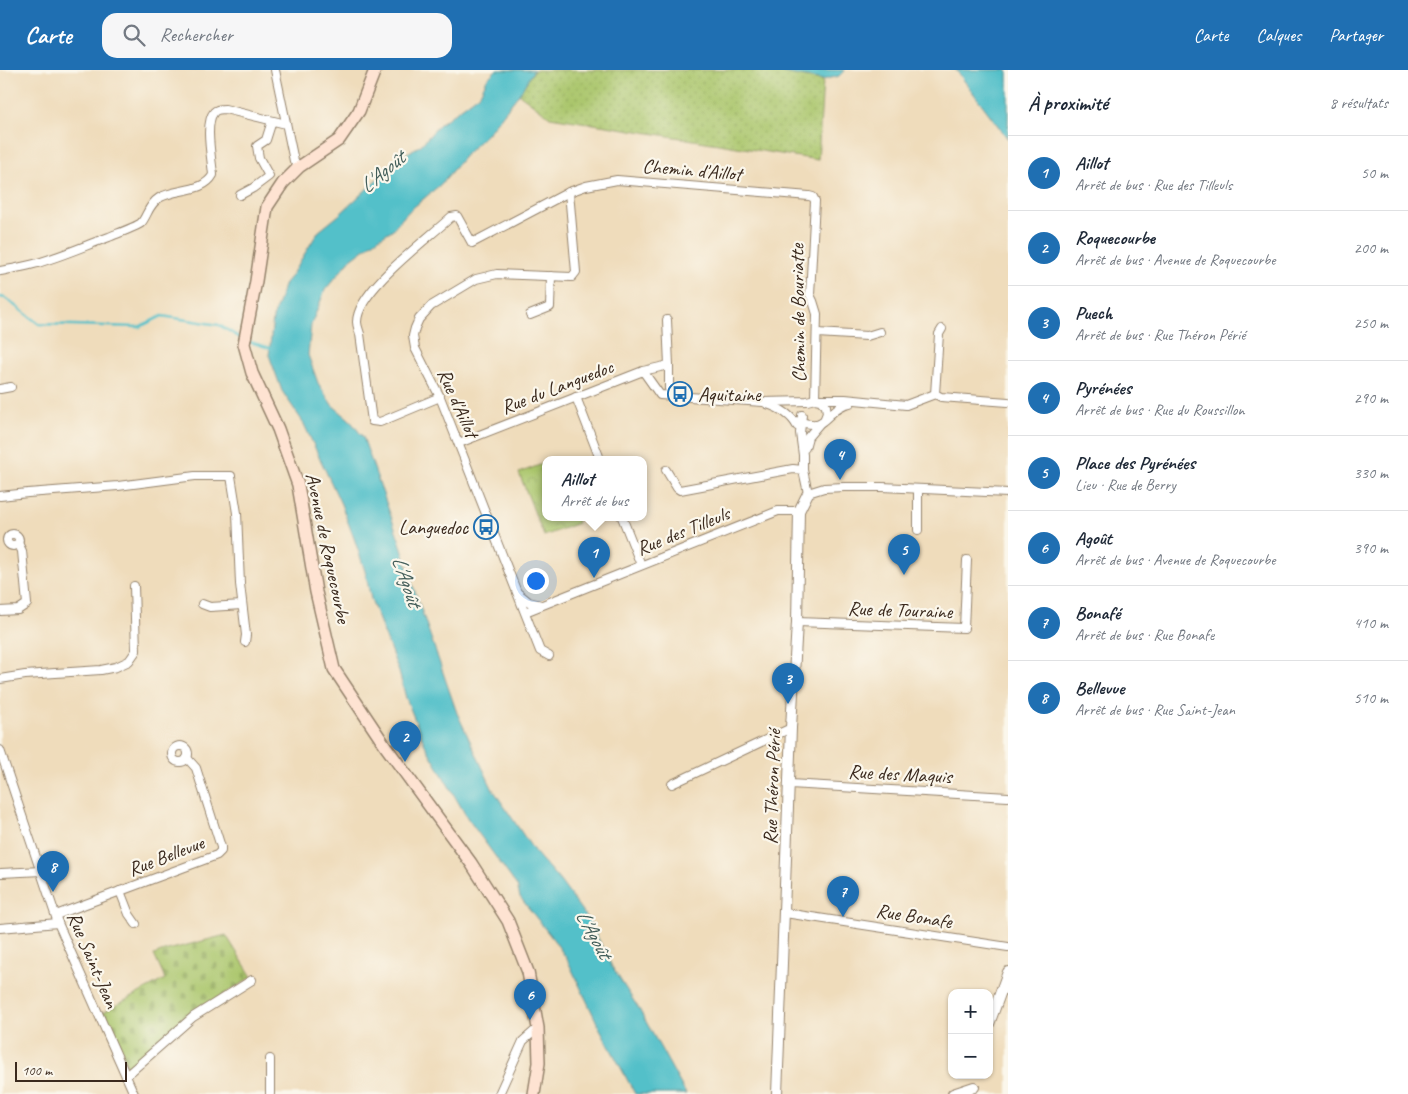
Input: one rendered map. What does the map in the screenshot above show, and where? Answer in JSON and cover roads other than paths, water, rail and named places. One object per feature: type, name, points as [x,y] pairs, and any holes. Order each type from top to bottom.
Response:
[{"type":"main road","name":"Avenue de Roquecourbe","points":[[375,70],[359,111],[339,140],[299,167],[283,183],[267,207],[256,280],[244,340],[252,373],[278,428],[298,485],[316,592],[334,670],[386,747],[471,863],[508,921],[528,972],[538,1028],[539,1063],[534,1094]]},
{"type":"street","points":[[275,70],[294,160],[299,167]]},
{"type":"street","points":[[0,270],[32,265],[116,234],[141,222],[152,204],[159,198],[210,181],[213,175],[209,123],[213,113],[219,109],[286,124]]},
{"type":"street","points":[[268,176],[259,158],[257,146],[266,140],[272,121]]},
{"type":"street","points":[[240,195],[253,188],[268,176],[278,177],[283,183]]},
{"type":"street","name":"Chemin d'Aillot","points":[[440,397],[380,422],[372,421],[357,322],[361,307],[391,269],[451,217],[457,216],[472,243],[555,198],[586,186],[617,180],[809,196],[813,198]]},
{"type":"street","name":"Rue d'Aillot","points":[[549,656],[540,651],[459,443],[440,397],[415,348],[413,336],[419,319],[426,310],[476,279],[497,274],[572,277],[576,272],[569,192]]},
{"type":"street","name":"Chemin de Bouriatte","points":[[811,400],[817,334],[817,314],[810,295],[813,198]]},
{"type":"street","points":[[530,315],[550,307],[551,276]]},
{"type":"street","points":[[668,320],[669,389],[672,396]]},
{"type":"street","points":[[935,394],[939,334],[942,329]]},
{"type":"street","points":[[817,334],[867,336],[880,332]]},
{"type":"street","name":"Rue du Languedoc","points":[[459,443],[643,371],[669,365]]},
{"type":"street","points":[[643,371],[660,395],[672,396],[763,402],[845,399],[906,405],[935,394]]},
{"type":"street","points":[[0,389],[11,387]]},
{"type":"street","points":[[935,394],[941,398],[1008,402]]},
{"type":"street","points":[[576,397],[599,456]]},
{"type":"street","points":[[763,402],[802,421],[813,425],[822,421],[827,413],[826,406],[820,400],[811,400],[802,407],[802,421],[800,433],[803,470],[808,493],[824,488],[918,489],[1008,493]]},
{"type":"street","points":[[803,455],[808,436],[822,421],[841,405],[857,401]]},
{"type":"street","points":[[666,470],[678,490],[680,490],[793,469],[803,470]]},
{"type":"street","points":[[0,496],[28,492],[118,486],[195,476],[231,476],[237,513],[245,642]]},
{"type":"street","points":[[918,489],[918,530]]},
{"type":"street","name":"Rue Théron Périé","points":[[778,1094],[791,728],[797,622],[799,511],[808,493]]},
{"type":"street","name":"Rue des Tilleuls","points":[[525,612],[778,511],[799,511]]},
{"type":"street","points":[[624,521],[641,565]]},
{"type":"street","points":[[0,611],[18,610],[26,604],[22,551],[18,543]]},
{"type":"street","name":"Rue de Touraine","points":[[797,622],[964,628],[967,560]]},
{"type":"street","points":[[0,679],[25,675],[101,670],[116,667],[129,661],[136,651],[134,586]]},
{"type":"street","points":[[517,592],[528,602],[541,605]]},
{"type":"street","points":[[202,604],[210,607],[242,605]]},
{"type":"street","points":[[672,784],[791,728]]},
{"type":"street","name":"Rue Saint-Jean","points":[[0,750],[57,919],[134,1094]]},
{"type":"street","name":"Rue Bellevue","points":[[0,928],[57,919],[120,891],[221,851],[196,768],[188,758]]},
{"type":"street","name":"Rue des Maquis","points":[[790,784],[1008,797]]},
{"type":"street","points":[[1,873],[42,871]]},
{"type":"street","points":[[120,891],[129,914],[136,924]]},
{"type":"street","name":"Rue Bonafe","points":[[785,913],[1008,947]]},
{"type":"street","points":[[993,1013],[1008,972]]},
{"type":"street","points":[[126,1076],[193,1017],[252,980]]},
{"type":"street","points":[[499,1094],[523,1041],[538,1028]]},
{"type":"street","points":[[270,1059],[270,1094]]},
{"type":"street","points":[[957,1094],[974,1090]]},
{"type":"water","name":"L'Agoût","points":[[496,70],[534,70],[519,94],[488,133],[467,153],[441,184],[408,212],[392,230],[351,259],[325,290],[311,325],[308,355],[318,383],[332,405],[349,419],[363,437],[457,713],[492,788],[534,851],[560,881],[590,922],[612,967],[639,1009],[686,1094],[635,1094],[599,1027],[567,959],[520,897],[517,886],[468,819],[425,745],[406,698],[399,672],[371,599],[365,571],[341,504],[303,422],[282,391],[269,355],[273,318],[285,283],[318,232],[401,157],[421,145],[440,124],[480,94],[487,79]]},
{"type":"water","points":[[766,70],[845,70],[839,76],[823,80]]},
{"type":"water","points":[[956,70],[1006,70],[1008,72],[1008,139]]},
{"type":"waterway","points":[[0,297],[5,298],[39,324],[139,327],[162,316],[219,325],[242,339]]},
{"type":"waterway","points":[[247,341],[273,349]]},
{"type":"place","name":"Aquitaine","points":[[680,394]]},
{"type":"place","name":"Pyrénées","points":[[840,480]]},
{"type":"place","name":"Languedoc","points":[[486,527]]},
{"type":"place","name":"Place des Pyrénées","points":[[904,575]]},
{"type":"place","name":"Aillot","points":[[594,578]]},
{"type":"place","name":"Puech","points":[[788,704]]},
{"type":"place","name":"Roquecourbe","points":[[405,762]]},
{"type":"place","name":"Bellevue","points":[[53,892]]},
{"type":"place","name":"Bonafé","points":[[843,917]]},
{"type":"place","name":"Agoût","points":[[530,1020]]}]
